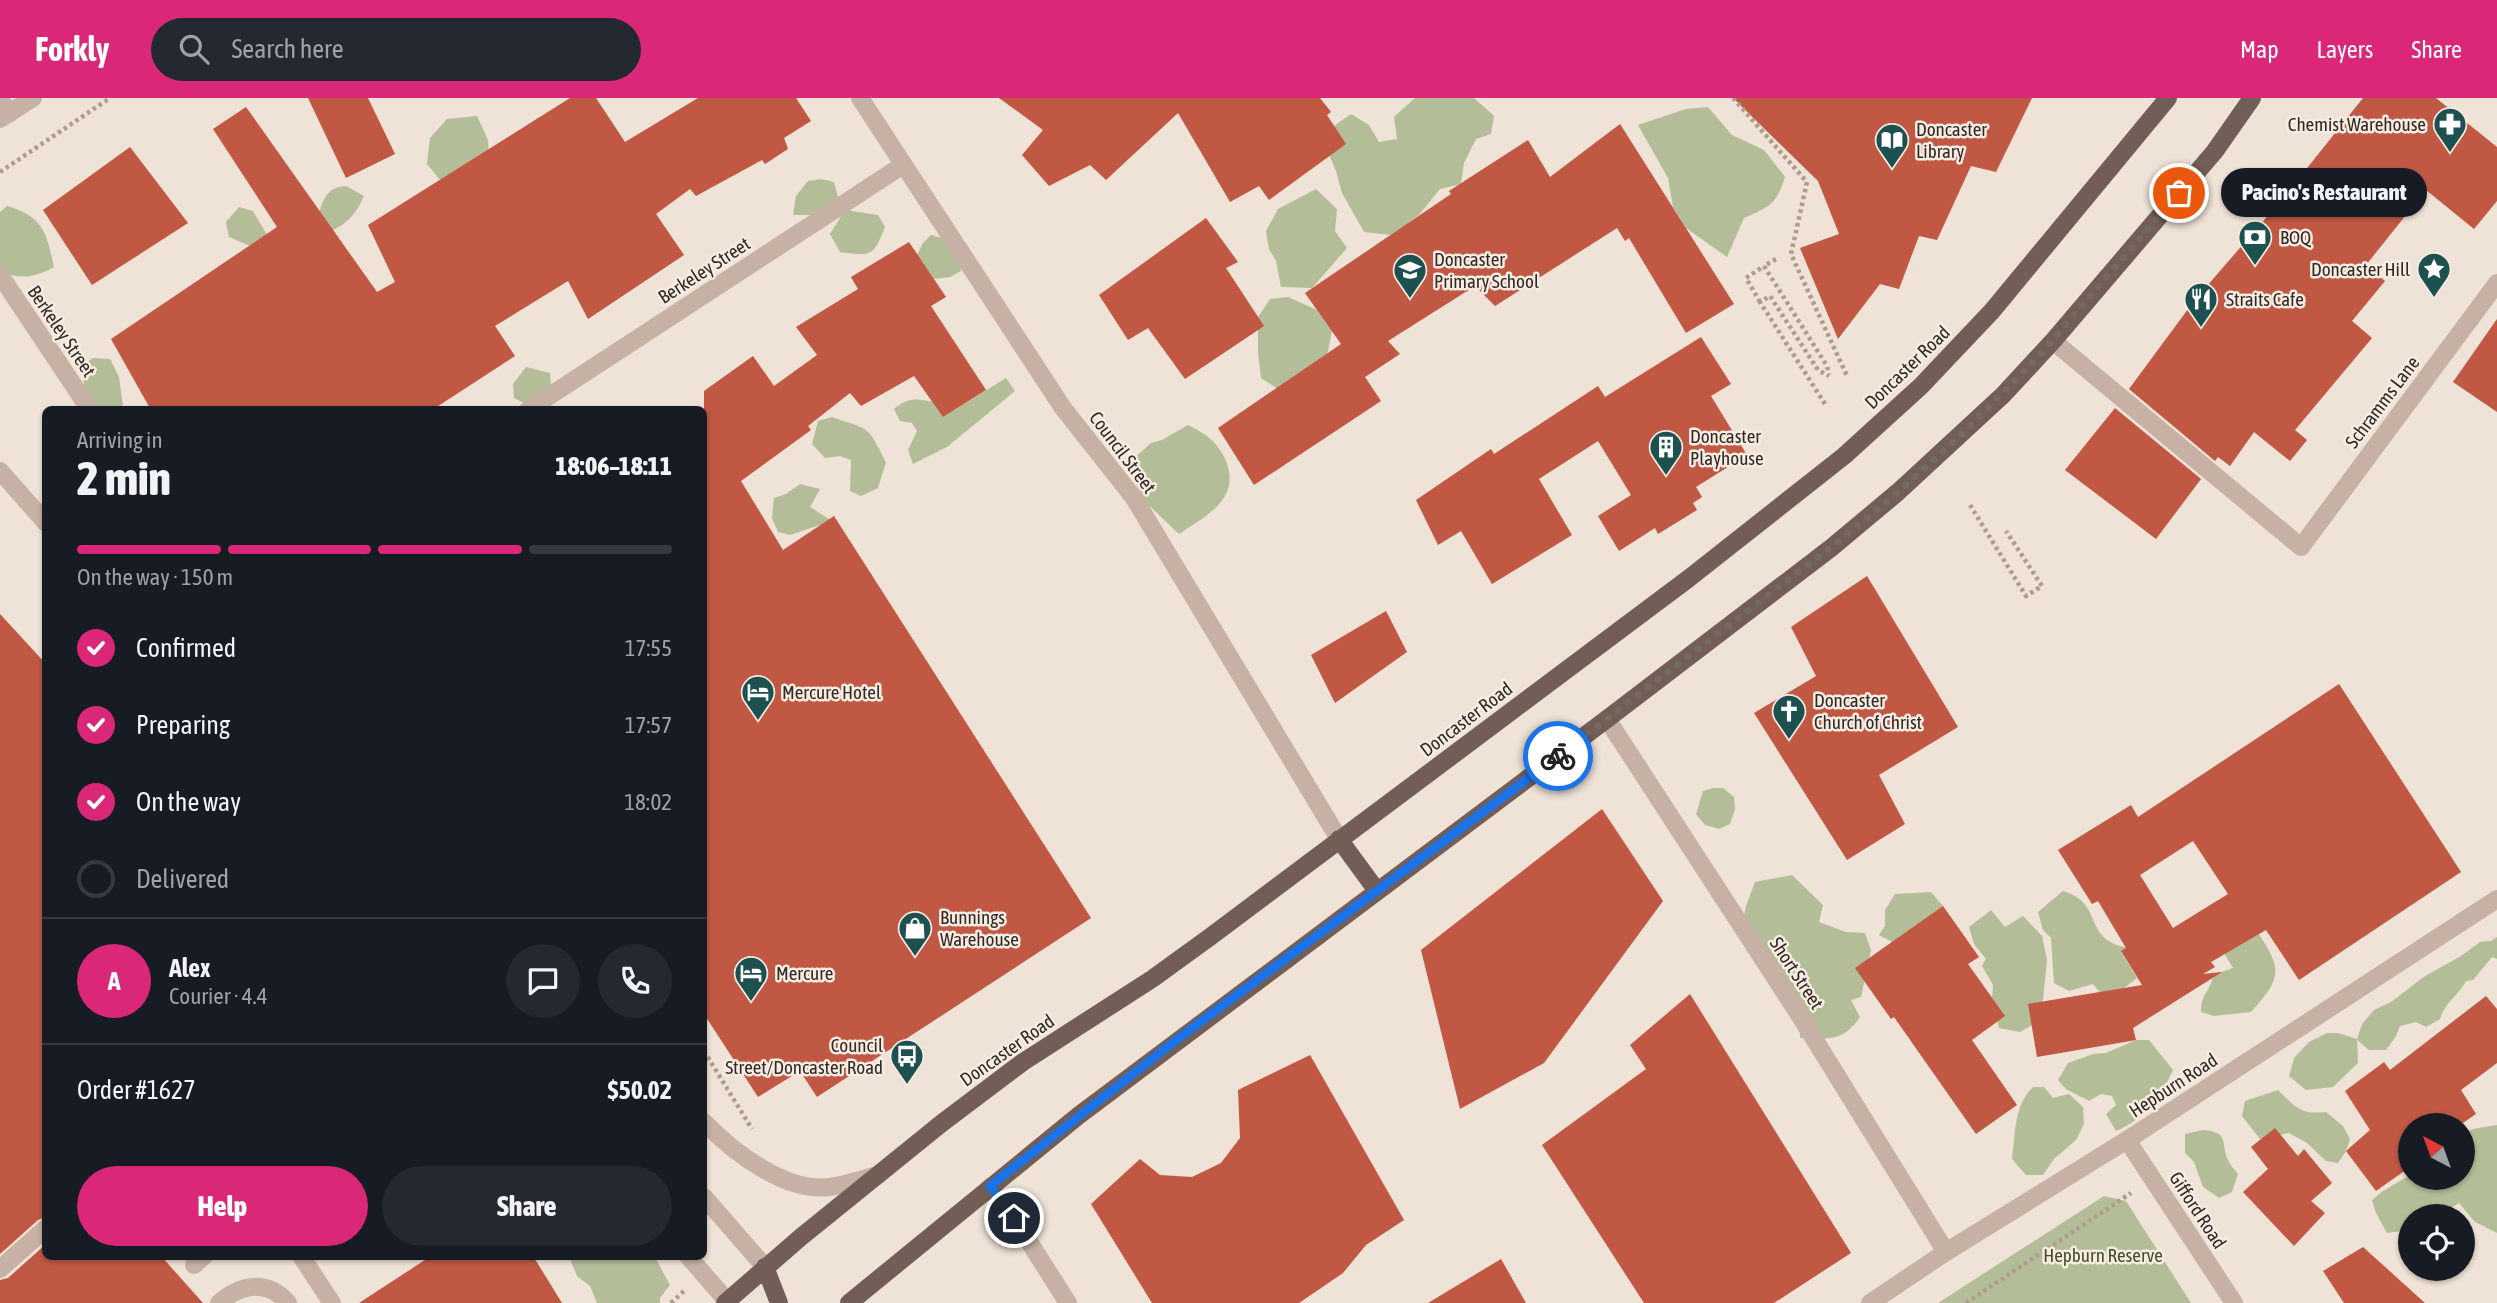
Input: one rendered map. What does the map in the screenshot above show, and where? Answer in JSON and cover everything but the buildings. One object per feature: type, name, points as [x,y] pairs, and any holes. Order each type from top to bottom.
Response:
[{"type":"main road","name":"Doncaster Road","points":[[728,1302],[765,1267],[942,1123],[1023,1062],[1152,979],[1688,579],[1844,456],[1921,386],[1993,311],[2168,98]]},
{"type":"main road","points":[[849,1303],[990,1186],[1164,1049],[1607,719],[1830,548],[1898,492],[1994,403],[2053,341],[2215,151],[2252,98]]},
{"type":"main road","points":[[1339,839],[1377,891]]},
{"type":"main road","points":[[765,1267],[779,1303]]},
{"type":"street","points":[[3,110],[33,98]]},
{"type":"street","name":"Council Street","points":[[860,98],[1063,408],[1134,498],[1339,839]]},
{"type":"street","name":"Berkeley Street","points":[[534,406],[903,165]]},
{"type":"street","name":"Berkeley Street","points":[[0,275],[87,406]]},
{"type":"street","name":"Schramms Lane","points":[[2053,341],[2301,547],[2497,283]]},
{"type":"street","points":[[0,471],[42,518]]},
{"type":"street","name":"Short Street","points":[[1607,719],[1800,1016],[1946,1252]]},
{"type":"street","name":"Hepburn Road","points":[[1870,1303],[1946,1252],[2127,1140],[2497,899]]},
{"type":"street","points":[[707,1125],[754,1163],[807,1186],[828,1187],[878,1175]]},
{"type":"street","name":"Gifford Road","points":[[2127,1140],[2234,1303]]},
{"type":"street","points":[[990,1186],[1014,1218],[1068,1303]]},
{"type":"street","points":[[707,1199],[765,1267]]},
{"type":"street","points":[[0,1269],[42,1232]]},
{"type":"street","points":[[303,1260],[332,1303]]},
{"type":"street","points":[[691,1260],[728,1302]]},
{"type":"street","points":[[219,1303],[232,1293],[255,1286],[267,1287],[280,1294],[288,1303]]},
{"type":"path","points":[[0,172],[110,98]]},
{"type":"path","points":[[1733,98],[1807,181],[1791,254],[1847,376]]},
{"type":"path","points":[[1776,259],[1746,278],[1825,404]]},
{"type":"path","points":[[1760,302],[1770,296],[1818,370],[1829,376],[1827,366],[1764,266]]},
{"type":"path","points":[[1970,505],[2026,596],[2042,586],[2006,531]]},
{"type":"path","points":[[707,1056],[757,1136],[754,1163]]},
{"type":"path","points":[[1966,1303],[2153,1179]]},
{"type":"green space","points":[[1415,98],[1474,98],[1494,116],[1491,134],[1476,139],[1464,163],[1461,184],[1440,189],[1418,216],[1391,235],[1364,232],[1342,193],[1324,142],[1334,126],[1351,114],[1369,125],[1379,142],[1397,139],[1394,117]]},
{"type":"green space","points":[[1708,107],[1732,135],[1764,150],[1785,177],[1771,204],[1744,218],[1727,257],[1686,228],[1673,207],[1668,178],[1638,125],[1686,109]]},
{"type":"green space","points":[[477,116],[488,140],[489,156],[461,190],[440,180],[427,164],[430,138],[447,119]]},
{"type":"green space","points":[[821,179],[834,182],[838,197],[812,215],[793,215],[796,196],[808,181]]},
{"type":"green space","points":[[346,186],[364,196],[350,218],[328,232],[319,213],[323,202],[335,188]]},
{"type":"green space","points":[[1316,189],[1337,209],[1335,231],[1347,248],[1312,288],[1281,287],[1266,231],[1278,209]]},
{"type":"green space","points":[[7,206],[29,215],[36,221],[45,235],[54,267],[21,277],[0,270],[0,212]]},
{"type":"green space","points":[[239,207],[253,211],[267,235],[257,249],[229,237],[226,222]]},
{"type":"green space","points":[[845,210],[878,215],[885,227],[870,252],[840,252],[830,234]]},
{"type":"green space","points":[[931,235],[955,246],[961,271],[950,277],[934,279],[917,255]]},
{"type":"green space","points":[[1288,297],[1317,310],[1332,331],[1325,366],[1284,393],[1261,378],[1258,317],[1270,299]]},
{"type":"green space","points":[[93,358],[110,359],[119,377],[123,405],[85,406],[83,365]]},
{"type":"green space","points":[[526,367],[550,373],[551,388],[536,406],[514,398],[513,384]]},
{"type":"green space","points":[[1006,378],[1015,391],[947,447],[913,464],[908,450],[917,431],[912,423],[900,421],[894,409],[908,401],[927,401],[933,402],[943,417]]},
{"type":"green space","points":[[832,417],[861,427],[875,441],[886,462],[878,488],[861,496],[850,491],[851,460],[840,456],[825,458],[812,444],[818,421]]},
{"type":"green space","points":[[1188,425],[1206,435],[1219,449],[1226,461],[1229,486],[1225,496],[1210,513],[1179,534],[1139,496],[1132,460],[1151,443],[1162,440]]},
{"type":"green space","points":[[800,484],[820,489],[810,507],[832,521],[790,535],[778,532],[772,518],[774,498],[786,494]]},
{"type":"green space","points":[[1723,788],[1734,797],[1735,809],[1730,824],[1719,829],[1705,825],[1696,814],[1703,791]]},
{"type":"green space","points":[[1792,875],[1823,905],[1819,922],[1846,932],[1865,933],[1871,950],[1861,997],[1851,1000],[1860,1017],[1847,1031],[1834,1037],[1800,1038],[1800,1016],[1741,930],[1755,882]]},
{"type":"green space","points":[[2063,891],[2082,901],[2103,936],[2112,943],[2127,948],[2121,952],[2137,978],[2107,1001],[2093,984],[2069,991],[2054,983],[2051,938],[2043,930],[2038,912]]},
{"type":"green space","points":[[1931,892],[1943,906],[1929,929],[1900,946],[1879,935],[1885,926],[1885,910],[1895,894]]},
{"type":"green space","points":[[1991,910],[2005,927],[2023,916],[2042,936],[2047,960],[2041,1020],[2020,1032],[1999,1028],[1992,999],[1993,985],[1982,966],[1986,959],[1974,944],[1969,927]]},
{"type":"green space","points":[[2256,930],[2274,964],[2275,973],[2269,990],[2251,1012],[2214,1016],[2201,1012],[2213,975],[2233,968],[2213,935]]},
{"type":"green space","points":[[2497,937],[2497,959],[2492,957],[2473,980],[2466,981],[2440,1019],[2426,1027],[2416,1022],[2400,1026],[2386,1050],[2369,1050],[2357,1040],[2358,1063],[2333,1087],[2306,1090],[2289,1076],[2294,1058],[2309,1042],[2327,1033],[2338,1033],[2357,1039],[2362,1024],[2374,1010],[2391,1002],[2425,976],[2480,942],[2491,941]]},
{"type":"green space","points":[[2136,1040],[2149,1040],[2173,1070],[2163,1089],[2143,1114],[2116,1131],[2106,1114],[2116,1105],[2112,1096],[2101,1094],[2089,1101],[2066,1089],[2058,1080],[2068,1063],[2093,1054],[2106,1053]]},
{"type":"green space","points":[[2033,1087],[2044,1087],[2053,1098],[2069,1094],[2083,1107],[2084,1124],[2076,1140],[2054,1159],[2043,1175],[2026,1175],[2012,1159],[2019,1112]]},
{"type":"green space","points":[[2278,1090],[2304,1111],[2326,1112],[2343,1126],[2350,1139],[2338,1163],[2326,1161],[2307,1143],[2289,1133],[2260,1139],[2242,1116],[2245,1101]]},
{"type":"green space","points":[[2497,1125],[2497,1233],[2475,1222],[2475,1204],[2459,1203],[2398,1204],[2398,1232],[2387,1233],[2372,1200],[2398,1182],[2398,1190],[2475,1190],[2475,1129]]},
{"type":"green space","points":[[2202,1130],[2220,1135],[2228,1160],[2238,1174],[2232,1192],[2219,1198],[2203,1187],[2194,1162],[2185,1153],[2185,1134]]},
{"type":"green space","name":"Hepburn Reserve","points":[[2104,1196],[2126,1201],[2191,1303],[1938,1303]]},
{"type":"green space","points":[[570,1260],[657,1260],[670,1285],[660,1298],[660,1303],[597,1303],[590,1286],[577,1276]]},
{"type":"way so far","points":[[1558,756],[1830,548],[1961,435],[2053,341],[2179,193]]},
{"type":"place","name":"Chemist Warehouse","points":[[2450,154]]},
{"type":"place","name":"Doncaster Library","points":[[1892,170]]},
{"type":"place","name":"Pacino's Restaurant","points":[[2179,193]]},
{"type":"place","name":"BOQ","points":[[2255,267]]},
{"type":"place","name":"Doncaster Hill","points":[[2434,299]]},
{"type":"place","name":"Doncaster Primary School","points":[[1410,300]]},
{"type":"place","name":"Straits Cafe","points":[[2201,329]]},
{"type":"place","name":"Doncaster Playhouse","points":[[1666,477]]},
{"type":"place","name":"Mercure Hotel","points":[[758,722]]},
{"type":"place","name":"Doncaster Church of Christ","points":[[1789,741]]},
{"type":"place","name":"Bunnings Warehouse","points":[[915,958]]},
{"type":"place","name":"Mercure","points":[[751,1003]]},
{"type":"place","name":"Council Street/Doncaster Road","points":[[907,1086]]},
{"type":"route","points":[[1014,1218],[990,1186],[1175,1041],[1558,756]]}]
